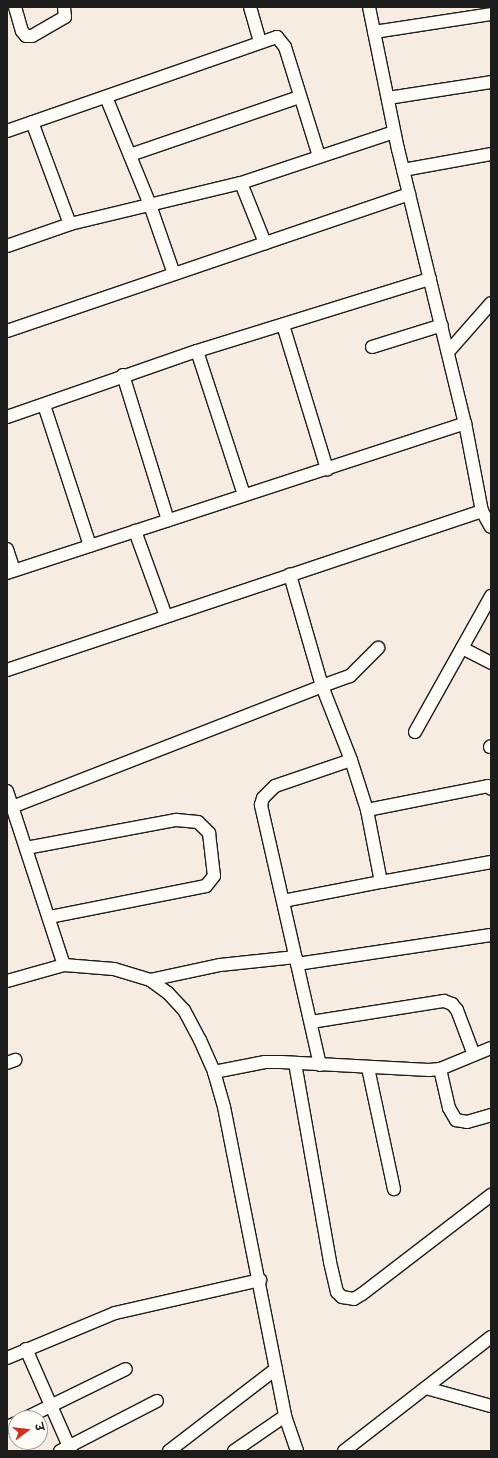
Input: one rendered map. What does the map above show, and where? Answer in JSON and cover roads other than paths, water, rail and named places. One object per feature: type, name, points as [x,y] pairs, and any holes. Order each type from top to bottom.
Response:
[{"type":"street","points":[[15,7],[22,31],[26,36],[32,36],[65,17],[64,7]]},
{"type":"street","points":[[250,7],[260,42]]},
{"type":"street","points":[[369,7],[394,132],[465,424],[482,511],[491,527]]},
{"type":"street","points":[[374,32],[491,14]]},
{"type":"street","points":[[7,131],[272,37],[281,39],[319,156]]},
{"type":"street","points":[[388,98],[491,82]]},
{"type":"street","points":[[106,97],[150,205],[174,274]]},
{"type":"street","points":[[130,155],[299,97]]},
{"type":"street","points":[[32,122],[70,224]]},
{"type":"street","points":[[7,246],[70,224],[241,183],[394,132]]},
{"type":"street","points":[[403,170],[491,154]]},
{"type":"street","points":[[241,183],[265,243]]},
{"type":"street","points":[[7,331],[409,194]]},
{"type":"street","points":[[7,417],[44,405],[123,375],[430,278]]},
{"type":"street","points":[[448,352],[491,303]]},
{"type":"street","points":[[282,325],[327,468]]},
{"type":"street","points":[[372,346],[442,325]]},
{"type":"street","points":[[197,351],[244,495]]},
{"type":"street","points":[[123,375],[168,520]]},
{"type":"street","points":[[44,405],[90,546]]},
{"type":"street","points":[[7,549],[10,572],[465,424]]},
{"type":"street","points":[[7,670],[482,511]]},
{"type":"street","points":[[135,531],[166,616]]},
{"type":"street","points":[[290,575],[322,686],[351,760],[367,810],[381,882]]},
{"type":"street","points":[[415,732],[491,596]]},
{"type":"street","points":[[12,807],[350,676],[370,659],[378,648]]},
{"type":"street","points":[[462,648],[491,663]]},
{"type":"street","points":[[320,1065],[283,901],[262,817],[263,798],[275,786],[288,780],[351,760]]},
{"type":"street","points":[[367,810],[490,787]]},
{"type":"street","points":[[7,791],[64,965]]},
{"type":"street","points":[[26,848],[176,820],[198,822],[209,833],[214,876],[206,886],[49,917]]},
{"type":"street","points":[[283,901],[491,862]]},
{"type":"street","points":[[150,980],[220,965],[296,960],[491,935]]},
{"type":"street","points":[[7,981],[64,965],[114,969],[150,980],[168,993],[184,1010],[214,1072],[224,1107],[260,1280],[285,1416],[298,1451]]},
{"type":"street","points":[[310,1022],[444,1001],[452,1004],[457,1010],[474,1055]]},
{"type":"street","points":[[214,1072],[265,1062],[368,1068],[440,1069],[491,1048]]},
{"type":"street","points":[[295,1063],[331,1268],[337,1292],[342,1297],[354,1299],[362,1294],[491,1195]]},
{"type":"street","points":[[368,1068],[394,1189]]},
{"type":"street","points":[[440,1069],[449,1108],[456,1120],[467,1122],[491,1115]]},
{"type":"street","points":[[7,1358],[115,1313],[260,1280]]},
{"type":"street","points":[[344,1451],[491,1337]]},
{"type":"street","points":[[26,1349],[51,1406],[67,1450],[157,1401]]},
{"type":"street","points":[[43,1410],[126,1369]]},
{"type":"street","points":[[169,1451],[276,1369]]},
{"type":"street","points":[[426,1388],[491,1406]]},
{"type":"street","points":[[234,1451],[285,1416]]}]
